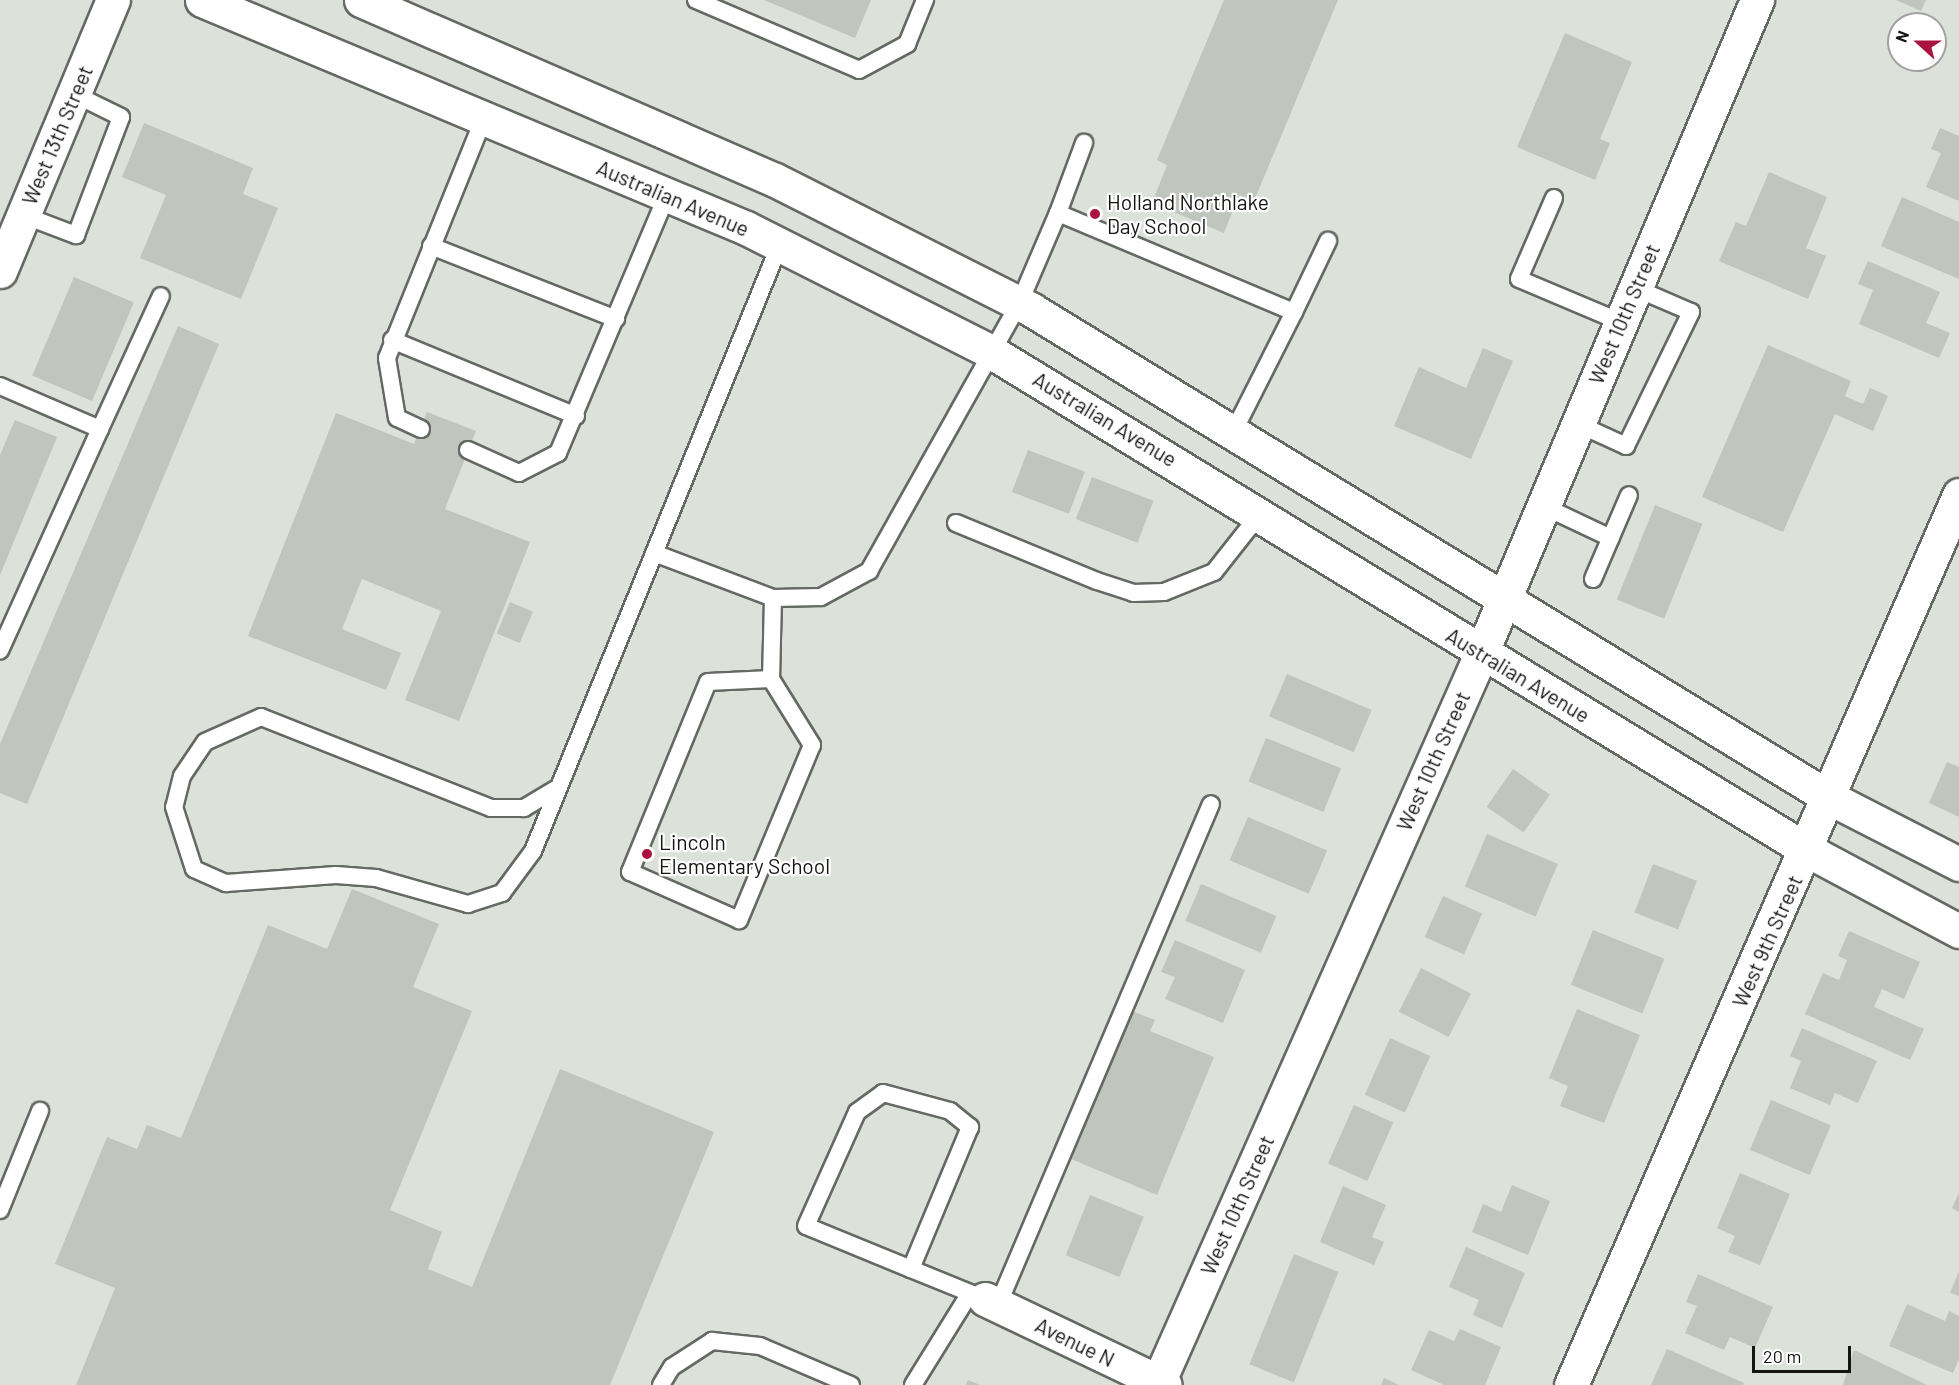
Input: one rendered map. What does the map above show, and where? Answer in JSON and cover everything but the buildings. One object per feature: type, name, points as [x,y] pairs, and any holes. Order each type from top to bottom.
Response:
[{"type":"main road","name":"West 13th Street","points":[[9,242],[113,0]]},
{"type":"main road","name":"Australian Avenue","points":[[202,0],[780,244],[993,352],[1481,654],[1807,850],[1959,932]]},
{"type":"main road","points":[[361,0],[775,180],[1019,304],[1234,431],[1503,601],[1830,798],[1959,864]]},
{"type":"main road","name":"West 10th Street","points":[[1160,1384],[1481,654],[1757,0]]},
{"type":"main road","name":"West 9th Street","points":[[1571,1385],[1955,515]]},
{"type":"main road","name":"Avenue N","points":[[985,1299],[1160,1384]]},
{"type":"lane","points":[[696,0],[859,70],[907,44],[925,0]]},
{"type":"lane","points":[[9,242],[76,235],[121,117],[74,94]]},
{"type":"lane","points":[[421,429],[397,418],[387,358],[392,340],[484,118]]},
{"type":"lane","points":[[654,553],[772,598],[821,597],[869,571],[1019,304],[1058,213],[1084,143]]},
{"type":"lane","points":[[468,450],[519,473],[558,453],[576,416],[668,195]]},
{"type":"lane","points":[[1554,198],[1519,279],[1621,322]]},
{"type":"lane","points":[[1058,213],[1294,312]]},
{"type":"lane","points":[[1234,431],[1328,241]]},
{"type":"lane","points":[[559,787],[524,808],[491,808],[261,717],[205,742],[182,777],[174,807],[194,869],[226,883],[376,878],[468,904],[502,893],[533,851],[780,244]]},
{"type":"lane","points":[[431,246],[616,320]]},
{"type":"lane","points":[[1578,424],[1626,446],[1691,312],[1635,288]]},
{"type":"lane","points":[[0,650],[160,297]]},
{"type":"lane","points":[[392,340],[576,416]]},
{"type":"lane","points":[[0,386],[100,429]]},
{"type":"lane","points":[[1593,579],[1629,495]]},
{"type":"lane","points":[[1543,506],[1611,538]]},
{"type":"lane","points":[[956,523],[1097,581],[1133,593],[1164,592],[1214,572],[1259,515]]},
{"type":"lane","points":[[771,679],[708,682],[630,872],[739,920],[812,745],[771,679],[772,598]]},
{"type":"lane","points":[[912,1385],[985,1299],[1211,804]]},
{"type":"lane","points":[[911,1269],[970,1127],[950,1111],[883,1093],[857,1112],[806,1226],[911,1269],[985,1299]]},
{"type":"lane","points":[[0,1210],[40,1111]]},
{"type":"lane","points":[[661,1385],[672,1367],[712,1341],[760,1346],[851,1385]]},
{"type":"place","name":"Holland Northlake Day School","points":[[1095,214]]},
{"type":"place","name":"Lincoln Elementary School","points":[[647,854]]}]
